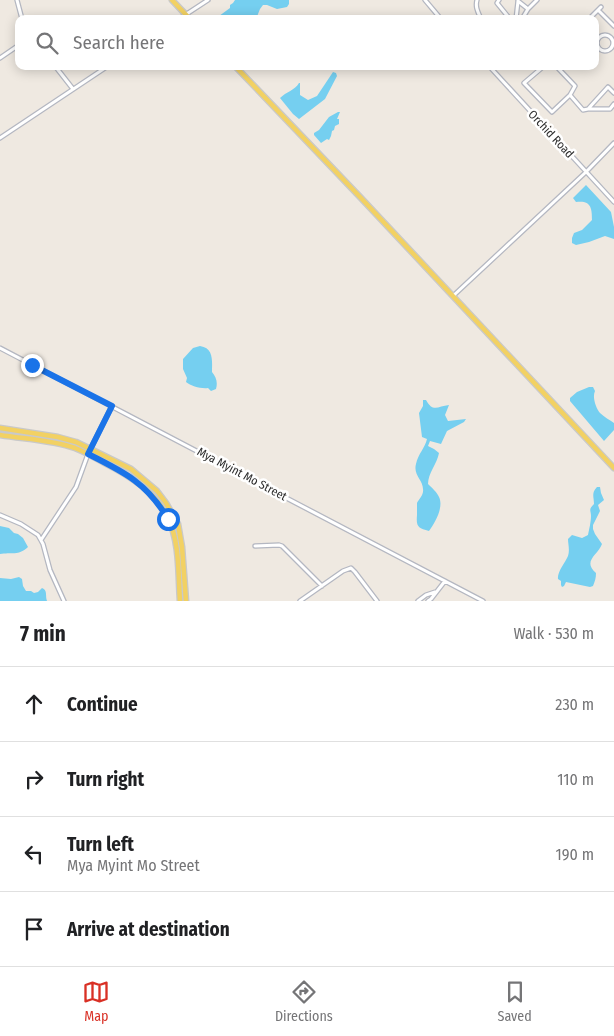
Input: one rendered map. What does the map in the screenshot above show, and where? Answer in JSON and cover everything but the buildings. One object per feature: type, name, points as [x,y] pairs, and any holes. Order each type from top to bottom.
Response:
[{"type":"main road","points":[[172,0],[186,14]]},
{"type":"main road","points":[[239,70],[614,468]]},
{"type":"main road","points":[[0,428],[58,437],[91,448],[131,470],[156,491],[166,503],[178,524],[182,547],[186,601]]},
{"type":"main road","points":[[0,435],[75,448],[127,474],[142,486],[161,507],[168,519],[176,548],[180,601]]},
{"type":"street","points":[[17,0],[21,15]]},
{"type":"street","points":[[186,14],[208,0]]},
{"type":"street","points":[[425,0],[438,15]]},
{"type":"street","points":[[477,0],[476,4],[479,15]]},
{"type":"street","points":[[499,0],[497,3],[507,15]]},
{"type":"street","points":[[519,0],[528,9]]},
{"type":"street","points":[[517,15],[519,0]]},
{"type":"street","points":[[524,15],[537,0]]},
{"type":"street","points":[[593,15],[600,9],[614,26]]},
{"type":"street","points":[[599,38],[606,35],[612,36],[614,44],[613,51],[606,52],[599,49]]},
{"type":"street","points":[[0,58],[15,48]]},
{"type":"street","points":[[58,70],[73,89]]},
{"type":"street","points":[[0,138],[102,70]]},
{"type":"street","name":"Orchid Road","points":[[493,70],[614,202]]},
{"type":"street","points":[[539,70],[524,83],[552,112],[570,95],[575,86],[560,70]]},
{"type":"street","points":[[588,109],[608,87],[614,93]]},
{"type":"street","points":[[570,95],[583,110],[610,109],[614,104]]},
{"type":"street","points":[[453,296],[586,172],[614,143]]},
{"type":"street","name":"Mya Myint Mo Street","points":[[0,348],[484,601]]},
{"type":"street","points":[[41,540],[76,487],[88,454],[112,406]]},
{"type":"street","points":[[0,516],[21,524],[38,535],[44,544],[50,570],[64,601]]},
{"type":"street","points":[[255,546],[282,546],[322,586]]},
{"type":"street","points":[[302,600],[343,571],[351,568],[377,601]]},
{"type":"street","points":[[428,601],[446,581]]},
{"type":"street","points":[[418,601],[426,595],[436,592]]},
{"type":"water","points":[[235,0],[289,0],[287,7],[277,9],[263,5],[258,15],[220,15],[230,8],[230,5]]},
{"type":"water","points":[[333,72],[337,76],[325,99],[299,119],[280,98],[299,83],[300,95],[308,100],[317,96]]},
{"type":"water","points":[[340,112],[337,119],[339,119],[339,124],[335,126],[329,140],[327,139],[321,143],[314,133],[319,130],[329,117]]},
{"type":"water","points":[[586,185],[611,212],[614,239],[605,236],[576,245],[572,243],[574,233],[582,230],[592,220],[590,206],[585,202],[576,202],[573,198]]},
{"type":"water","points":[[200,346],[208,349],[211,356],[212,372],[217,384],[216,389],[211,391],[208,388],[196,387],[186,382],[187,378],[183,369],[183,359],[193,348]]},
{"type":"water","points":[[593,387],[595,391],[594,399],[600,413],[614,423],[614,430],[604,441],[570,401],[570,398],[577,392]]},
{"type":"water","points":[[423,400],[426,400],[433,408],[449,405],[445,415],[448,421],[466,419],[447,431],[441,444],[430,441],[428,446],[439,453],[429,476],[428,484],[438,495],[440,501],[440,510],[429,531],[417,525],[417,503],[422,495],[423,486],[415,468],[427,439],[422,437],[419,413],[423,406]]},
{"type":"water","points":[[597,487],[600,487],[604,500],[598,505],[600,511],[593,525],[595,534],[602,544],[592,558],[590,565],[596,573],[596,578],[593,586],[590,587],[566,582],[562,587],[558,576],[568,556],[568,539],[572,535],[582,538],[588,535],[591,518],[590,509],[594,504],[593,493]]},
{"type":"water","points":[[0,526],[9,528],[18,534],[23,538],[28,547],[18,553],[0,554]]},
{"type":"water","points":[[19,577],[22,579],[26,591],[34,593],[42,588],[44,589],[47,601],[0,601],[0,578],[11,579]]},
{"type":"route","points":[[32,365],[112,406],[88,454],[127,474],[142,486],[161,507],[168,519]]}]
